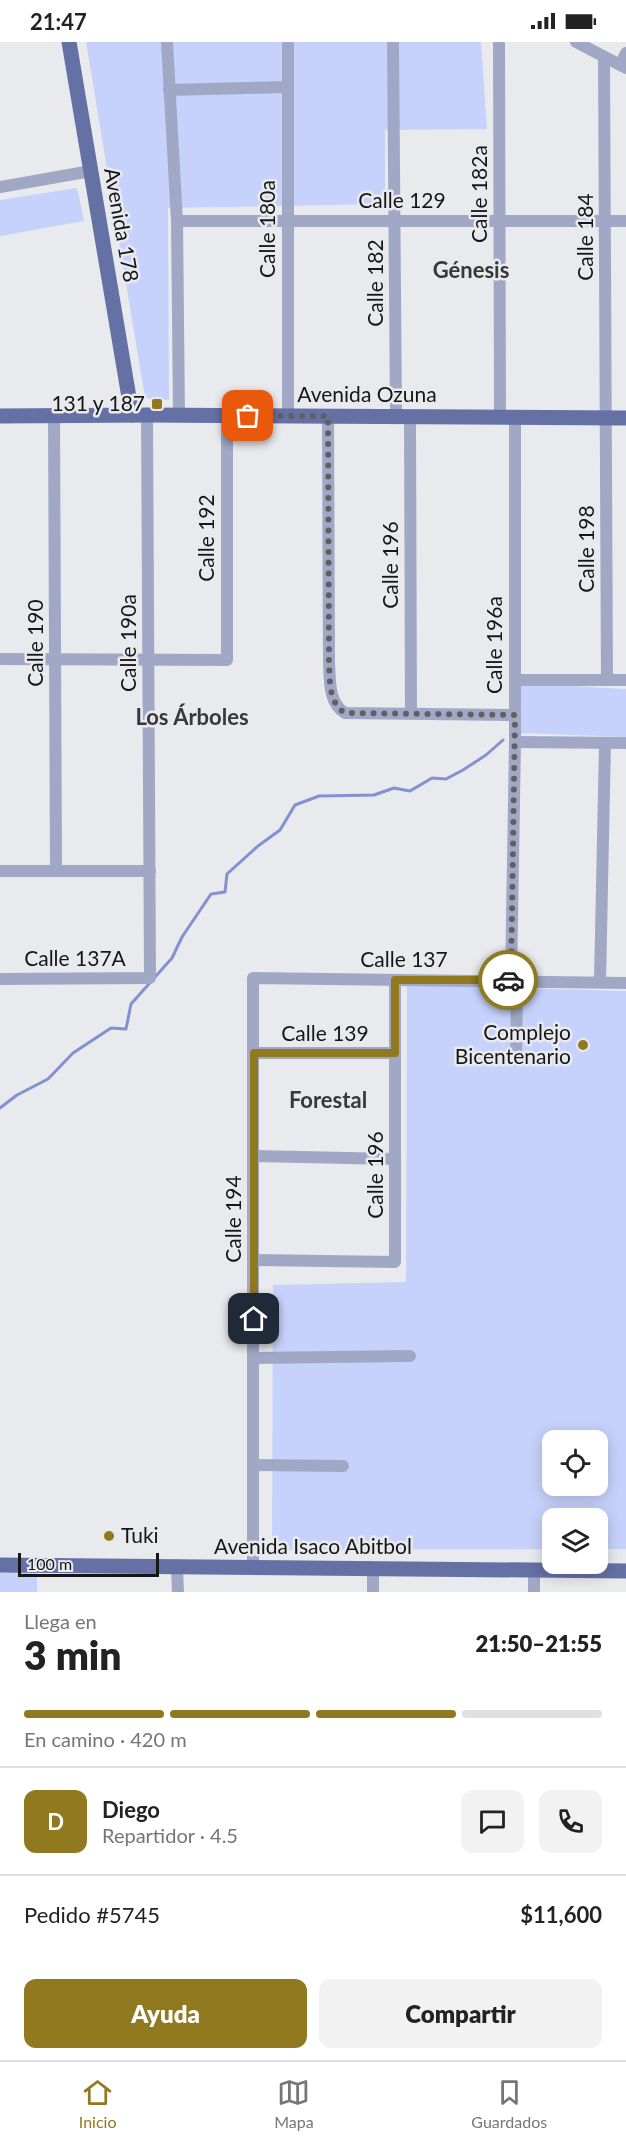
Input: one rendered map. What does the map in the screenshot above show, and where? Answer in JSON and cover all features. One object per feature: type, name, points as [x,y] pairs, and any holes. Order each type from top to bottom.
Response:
[{"type":"main road","name":"Avenida 178","points":[[69,42],[91,171],[140,415]]},
{"type":"main road","name":"Avenida Ozuna","points":[[0,416],[626,418]]},
{"type":"main road","name":"Avenida Isaco Abitbol","points":[[0,1565],[626,1571]]},
{"type":"street","points":[[167,42],[177,221],[179,415]]},
{"type":"street","name":"Calle 180a","points":[[288,42],[288,416]]},
{"type":"street","name":"Calle 182","points":[[393,42],[395,221],[403,416]]},
{"type":"street","name":"Calle 182a","points":[[499,42],[500,221],[508,417]]},
{"type":"street","points":[[576,42],[623,67],[626,53]]},
{"type":"street","name":"Calle 184","points":[[604,57],[606,418]]},
{"type":"street","points":[[169,90],[288,87]]},
{"type":"street","points":[[0,186],[91,171]]},
{"type":"street","name":"Calle 129","points":[[177,221],[626,221]]},
{"type":"street","name":"Calle 190a","points":[[140,415],[149,659],[150,978]]},
{"type":"street","name":"Calle 190","points":[[54,416],[56,871]]},
{"type":"street","name":"Calle 192","points":[[149,659],[227,660],[227,416]]},
{"type":"street","points":[[328,416],[329,662],[330,686],[339,709],[345,713],[515,715]]},
{"type":"street","name":"Calle 196","points":[[403,416],[411,713]]},
{"type":"street","name":"Calle 196a","points":[[508,417],[515,680],[516,1060]]},
{"type":"street","name":"Calle 198","points":[[606,418],[608,680]]},
{"type":"street","points":[[0,659],[149,659]]},
{"type":"street","points":[[515,680],[626,680]]},
{"type":"street","points":[[515,742],[626,743]]},
{"type":"street","points":[[600,982],[605,743]]},
{"type":"street","points":[[0,871],[150,871]]},
{"type":"street","name":"Calle 137A","points":[[0,979],[150,978]]},
{"type":"street","name":"Calle 137","points":[[253,978],[626,983]]},
{"type":"street","name":"Calle 194","points":[[252,1568],[253,978]]},
{"type":"street","name":"Calle 196","points":[[254,1260],[395,1262],[395,980]]},
{"type":"street","name":"Calle 139","points":[[254,1053],[395,1053]]},
{"type":"street","points":[[254,1156],[395,1159]]},
{"type":"street","points":[[254,1358],[410,1356]]},
{"type":"street","points":[[253,1465],[343,1466]]},
{"type":"street","points":[[177,1568],[178,1592]]},
{"type":"street","points":[[373,1568],[373,1592]]},
{"type":"street","points":[[534,1570],[534,1592]]},
{"type":"shaded area","points":[[86,42],[481,42],[487,129],[385,130],[385,204],[168,208],[169,400],[145,398]]},
{"type":"shaded area","points":[[76,188],[84,221],[0,236],[0,200]]},
{"type":"shaded area","points":[[519,683],[626,689],[626,737],[520,733]]},
{"type":"shaded area","points":[[407,985],[626,991],[626,1549],[608,1549],[608,1508],[542,1508],[542,1549],[272,1550],[273,1285],[406,1282]]},
{"type":"shaded area","points":[[0,1571],[37,1573],[37,1592],[0,1592]]},
{"type":"waterway","points":[[0,1108],[17,1095],[48,1079],[73,1053],[111,1028],[126,1029],[131,1004],[172,958],[182,937],[211,894],[225,892],[227,874],[280,830],[295,805],[319,796],[374,795],[394,788],[410,791],[432,778],[446,779],[463,770],[503,740]]},
{"type":"way so far","points":[[248,416],[328,416],[329,662],[330,686],[339,709],[345,713],[515,715],[511,980],[508,980]]},
{"type":"place","name":"131 y 187","points":[[157,404]]},
{"type":"place","name":"Complejo Bicentenario","points":[[583,1045]]},
{"type":"place","name":"Tuki","points":[[109,1536]]},
{"type":"district","name":"Génesis","points":[[471,270]]},
{"type":"district","name":"Los Árboles","points":[[192,717]]},
{"type":"district","name":"Forestal","points":[[328,1100]]},
{"type":"route","points":[[254,1319],[254,1053],[395,1053],[395,980],[508,980]]}]
